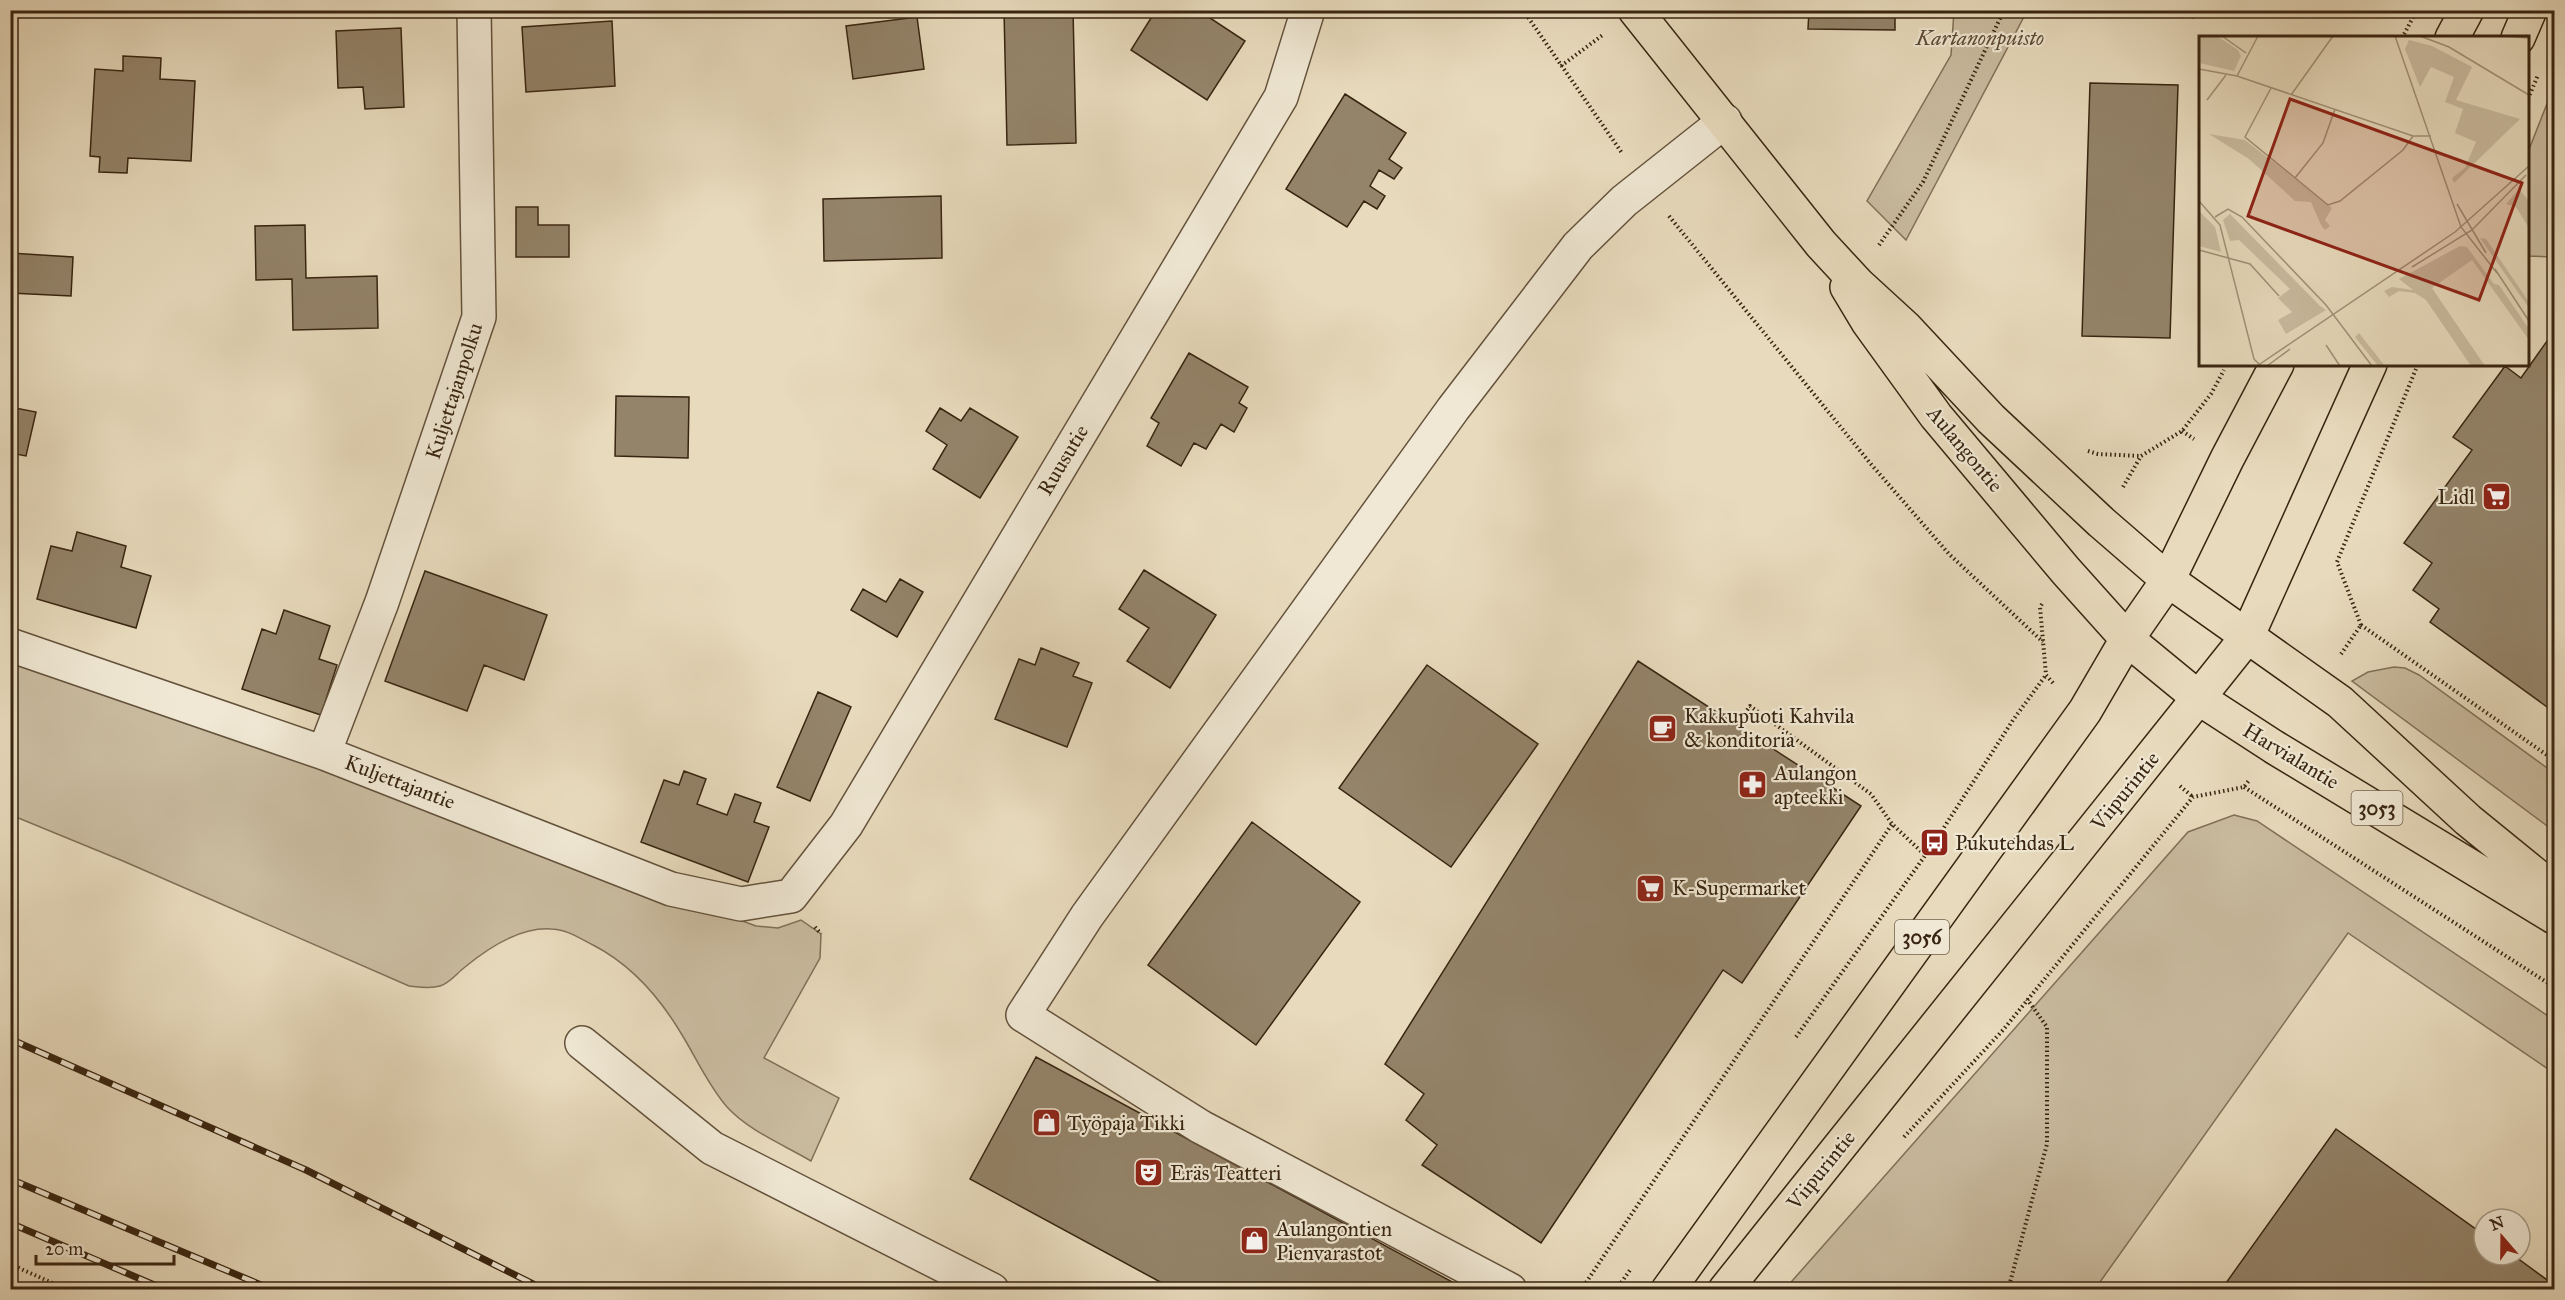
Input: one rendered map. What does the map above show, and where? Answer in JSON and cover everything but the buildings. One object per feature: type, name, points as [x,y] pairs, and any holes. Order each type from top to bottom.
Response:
[{"type":"main road","name":"Aulangontie","points":[[1635,10],[1821,244],[1858,284],[1906,328],[1991,419],[2101,522],[2168,580]]},
{"type":"main road","points":[[2453,36],[2467,10]]},
{"type":"main road","points":[[2519,36],[2530,10]]},
{"type":"main road","name":"Aulangontie","points":[[1821,244],[1868,322],[1936,416],[2066,571],[2127,639]]},
{"type":"main road","name":"3056","points":[[1668,1290],[2085,711],[2127,639],[2168,580],[2227,459],[2276,366]]},
{"type":"main road","name":"Viipurintie","points":[[1725,1290],[2200,699],[2247,637],[2369,366]]},
{"type":"main road","points":[[2168,580],[2247,637]]},
{"type":"main road","name":"3053","points":[[2247,637],[2340,702],[2468,819],[2554,890]]},
{"type":"main road","name":"Harvialantie","points":[[2127,639],[2200,699],[2274,747],[2554,917]]},
{"type":"street","name":"Kuljettajanpolku","points":[[324,753],[382,602],[479,317],[474,10]]},
{"type":"street","name":"Ruusutie","points":[[791,896],[846,825],[1281,97],[1308,10]]},
{"type":"street","points":[[1510,1290],[1202,1127],[1023,1015],[1087,916],[1453,409],[1578,246],[1624,201],[1725,121]]},
{"type":"street","name":"Kuljettajantie","points":[[10,645],[324,753],[671,889],[741,904],[791,896]]},
{"type":"street","points":[[582,1042],[712,1148],[992,1290]]},
{"type":"path","points":[[1523,10],[1644,185],[1869,463],[1949,554],[2043,642]]},
{"type":"path","points":[[1879,245],[1923,183],[2004,10]]},
{"type":"path","points":[[2404,36],[2417,10]]},
{"type":"path","points":[[1562,66],[1607,31]]},
{"type":"path","points":[[1872,236],[1887,254]]},
{"type":"path","points":[[2417,366],[2337,562],[2361,625],[2554,760]]},
{"type":"path","points":[[2182,431],[2227,459]]},
{"type":"path","points":[[2086,451],[2098,454],[2141,456]]},
{"type":"path","points":[[2305,508],[2348,535]]},
{"type":"path","points":[[1789,1047],[1925,855],[2013,720],[2046,675]]},
{"type":"path","points":[[1737,725],[1749,706],[1871,794],[1892,824],[1925,855]]},
{"type":"path","points":[[1898,1142],[2003,1030],[2193,797],[2244,787],[2554,987]]},
{"type":"path","points":[[1581,1290],[1892,824]]},
{"type":"path","points":[[2008,1290],[2046,1144],[2047,1027],[2028,999]]},
{"type":"path","points":[[1616,1290],[1637,1260]]},
{"type":"path","points":[[10,1264],[68,1290]]},
{"type":"green space","name":"Kartanonpuisto","points":[[1954,11],[2027,11],[1906,240],[1867,201],[1951,55]]},
{"type":"green space","points":[[2554,86],[2554,257],[2529,256],[2529,149]]},
{"type":"green space","points":[[10,657],[141,699],[756,926],[778,928],[801,920],[821,934],[820,958],[764,1058],[839,1098],[811,1161],[736,1116],[713,1089],[679,1030],[652,992],[619,961],[572,934],[551,929],[527,931],[494,946],[444,985],[428,988],[409,986],[123,861],[11,815]]},
{"type":"green space","points":[[2394,667],[2405,668],[2419,675],[2554,773],[2554,831],[2352,681],[2368,672]]},
{"type":"green space","points":[[2234,815],[2257,821],[2554,1020],[2554,1073],[2348,933],[2095,1289],[1785,1289],[2188,832]]},
{"type":"railway","points":[[10,1039],[306,1170],[545,1290]]},
{"type":"railway","points":[[10,1179],[273,1290]]},
{"type":"railway","points":[[10,1223],[166,1290]]},
{"type":"place","name":"Lidl","points":[[2496,497]]},
{"type":"place","name":"Kakkupuoti Kahvila & konditoria","points":[[1663,728]]},
{"type":"place","name":"Aulangon apteekki","points":[[1753,785]]},
{"type":"place","name":"Pukutehdas L","points":[[1934,843]]},
{"type":"place","name":"K-Supermarket","points":[[1651,888]]},
{"type":"place","name":"Työpaja Tikki","points":[[1046,1123]]},
{"type":"place","name":"Eräs Teatteri","points":[[1149,1173]]},
{"type":"place","name":"Aulangontien Pienvarastot","points":[[1255,1241]]}]
